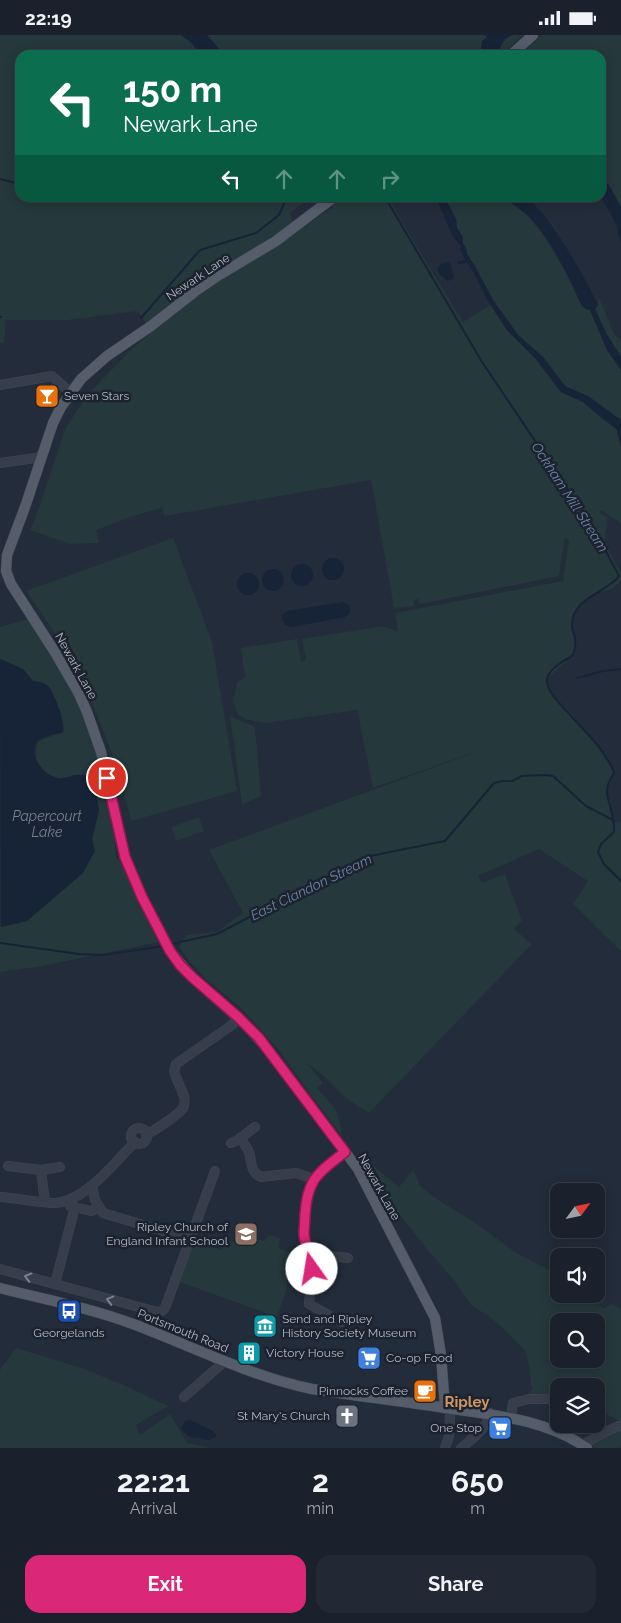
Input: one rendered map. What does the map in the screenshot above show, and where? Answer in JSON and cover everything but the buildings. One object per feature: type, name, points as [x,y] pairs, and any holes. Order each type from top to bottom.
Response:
[{"type":"main road","points":[[516,50],[532,35]]},
{"type":"main road","name":"Newark Lane","points":[[327,202],[276,241],[216,277],[178,303],[151,326],[107,356],[81,379],[53,423],[3,566],[11,584],[68,673],[87,712],[101,752],[125,857],[132,877],[162,938],[180,965],[238,1017],[268,1050],[358,1169],[434,1315],[448,1415]]},
{"type":"main road","name":"Portsmouth Road","points":[[0,1288],[113,1317],[271,1378],[304,1387],[448,1415],[490,1413],[511,1417],[549,1428],[585,1447]]},
{"type":"street","points":[[0,385],[52,376],[71,393]]},
{"type":"street","points":[[0,463],[42,457]]},
{"type":"street","points":[[0,1197],[45,1202],[62,1201],[84,1192],[92,1186],[135,1143],[139,1144],[144,1141],[146,1135],[183,1108],[184,1096],[174,1072],[176,1064],[232,1025],[238,1017]]},
{"type":"street","points":[[255,1127],[235,1141],[254,1173],[261,1177],[296,1173],[314,1179]]},
{"type":"street","points":[[341,1322],[309,1304],[311,1259],[304,1235],[306,1200],[314,1179],[345,1152]]},
{"type":"street","points":[[8,1166],[41,1170],[60,1167]]},
{"type":"street","points":[[41,1170],[45,1202]]},
{"type":"street","points":[[0,1269],[157,1312],[162,1311],[165,1308],[215,1171]]},
{"type":"street","points":[[92,1186],[95,1200],[103,1213],[190,1239]]},
{"type":"street","points":[[62,1201],[67,1205],[93,1211],[99,1208]]},
{"type":"street","points":[[55,1284],[75,1207]]},
{"type":"street","points":[[311,1259],[330,1256],[348,1258]]},
{"type":"street","points":[[184,1397],[225,1361]]},
{"type":"street","points":[[511,1417],[513,1403],[527,1399],[550,1400]]},
{"type":"street","points":[[462,1448],[485,1425],[490,1413]]},
{"type":"street","points":[[448,1415],[446,1444],[456,1448]]},
{"type":"street","points":[[585,1447],[605,1432],[621,1425]]},
{"type":"shaded area","points":[[0,35],[181,35],[191,42],[197,50],[15,50],[15,202],[304,202],[290,213],[294,225],[147,327],[137,311],[68,320],[6,320],[4,343],[0,343]]},
{"type":"shaded area","points":[[207,35],[485,35],[487,37],[480,50],[220,50]]},
{"type":"shaded area","points":[[512,35],[523,35],[506,50],[499,50],[505,39]]},
{"type":"shaded area","points":[[542,35],[621,35],[621,207],[606,183],[606,50],[526,50]]},
{"type":"shaded area","points":[[337,202],[391,202],[463,322],[490,305],[507,330],[535,358],[561,392],[583,402],[617,430],[621,447],[621,523],[601,510],[599,512],[607,518],[605,543],[621,573],[621,581],[612,589],[591,595],[574,614],[571,626],[575,646],[573,655],[549,677],[547,682],[553,696],[575,717],[563,721],[573,718],[601,751],[614,773],[607,792],[613,823],[621,822],[621,951],[573,904],[588,881],[539,849],[478,876],[482,883],[505,874],[522,921],[514,929],[532,944],[369,1113],[347,1099],[307,1063],[323,1083],[317,1088],[337,1111],[343,1137],[279,1050],[241,1008],[207,980],[179,947],[187,935],[217,932],[243,913],[209,850],[492,746],[373,788],[357,710],[266,723],[248,720],[238,715],[233,702],[237,682],[245,677],[241,648],[297,639],[301,661],[306,660],[302,639],[383,626],[398,632],[395,613],[563,581],[569,541],[565,537],[559,576],[420,604],[418,599],[413,600],[414,606],[394,608],[371,480],[165,516],[162,508],[133,516],[96,530],[99,543],[70,544],[30,530],[66,427],[89,393],[131,350],[175,311],[327,211]]},
{"type":"shaded area","points":[[447,202],[510,202],[525,213],[542,233],[566,272],[582,306],[590,310],[607,350],[621,370],[621,420],[588,397],[565,386],[543,357],[518,335],[493,300],[467,254],[463,237],[457,228],[456,219]]},
{"type":"shaded area","points":[[599,297],[614,334],[621,340],[621,357],[606,333],[595,308],[598,305]]},
{"type":"shaded area","points":[[173,538],[212,642],[237,791],[131,821],[116,763],[76,663],[26,591]]},
{"type":"shaded area","points":[[29,619],[82,709],[97,756],[114,830],[116,857],[125,868],[159,942],[37,967],[0,972],[0,926],[95,851],[92,840],[99,810],[58,778],[45,773],[36,760],[37,742],[62,732],[42,682],[33,681],[23,669],[0,659],[0,627]]},
{"type":"shaded area","points":[[230,716],[255,727],[261,796],[242,805]]},
{"type":"shaded area","points":[[199,817],[204,831],[176,841],[171,827]]},
{"type":"shaded area","points":[[359,1154],[399,1187],[413,1170],[420,1185],[432,1196],[474,1222],[518,1254],[550,1270],[550,1303],[596,1303],[603,1308],[612,1304],[621,1309],[621,1422],[605,1414],[605,1378],[550,1378],[550,1401],[528,1398],[527,1395],[532,1389],[525,1351],[490,1317],[471,1305],[453,1279],[388,1200],[382,1203],[367,1175],[356,1160]]},
{"type":"shaded area","points":[[269,1235],[280,1238],[279,1249],[292,1253],[286,1292],[277,1317],[180,1282],[195,1241],[222,1250],[226,1240],[243,1245],[247,1237],[265,1241]]},
{"type":"shaded area","points":[[16,1348],[82,1368],[168,1406],[136,1425],[140,1435],[170,1414],[187,1443],[212,1448],[0,1448],[0,1370]]},
{"type":"shaded area","points":[[621,1427],[621,1445],[619,1448],[595,1448],[592,1446],[592,1442]]},
{"type":"water","points":[[181,35],[207,35],[220,50],[197,50],[191,42]]},
{"type":"water","points":[[485,35],[512,35],[505,39],[498,50],[480,50],[482,41],[487,37]]},
{"type":"water","points":[[606,183],[621,207],[621,244],[616,224],[604,202],[606,202]]},
{"type":"water","points":[[438,202],[447,202],[456,219],[457,228],[463,237],[463,244],[467,254],[493,300],[518,335],[543,357],[565,386],[588,396],[621,420],[621,447],[617,430],[583,402],[561,392],[535,358],[507,330],[487,299],[470,266],[467,263],[458,264],[457,262],[465,260],[460,249],[461,246],[453,237]]},
{"type":"water","points":[[510,202],[530,202],[554,228],[576,263],[598,305],[595,309],[606,333],[621,357],[621,370],[607,350],[590,310],[582,306],[551,245],[526,214]]},
{"type":"water","points":[[442,263],[450,263],[454,276],[453,279],[448,281],[440,275],[437,269]]},
{"type":"water","points":[[329,558],[337,558],[344,565],[344,573],[337,580],[329,580],[322,573],[322,565]]},
{"type":"water","points":[[298,564],[306,564],[313,571],[313,579],[306,586],[298,586],[291,579],[291,571]]},
{"type":"water","points":[[269,569],[277,569],[284,576],[284,584],[277,591],[269,591],[262,584],[262,576]]},
{"type":"water","points":[[244,573],[252,573],[259,580],[259,588],[252,595],[244,595],[237,588],[237,580]]},
{"type":"water","points":[[343,602],[349,605],[350,611],[345,617],[292,627],[285,625],[282,620],[282,615],[287,611]]},
{"type":"water","name":"Papercourt Lake","points":[[0,659],[23,669],[33,681],[41,682],[48,686],[56,701],[61,716],[63,732],[45,737],[37,742],[34,747],[34,753],[39,765],[53,777],[86,775],[95,786],[99,810],[92,840],[95,851],[83,873],[27,921],[1,927]]},
{"type":"water","points":[[190,1420],[213,1431],[217,1436],[210,1440],[195,1438],[185,1434],[181,1428],[185,1421]]},
{"type":"waterway","points":[[0,179],[15,183]]},
{"type":"waterway","points":[[141,318],[200,250],[256,233],[279,215],[285,202]]},
{"type":"waterway","name":"Ockham Mill Stream","points":[[388,202],[482,362],[593,527],[619,576],[614,582],[578,608],[572,626],[575,636],[573,655],[553,669],[547,682],[553,696],[590,736],[606,757],[614,773],[607,791],[614,832],[601,844],[598,852],[604,864],[621,881]]},
{"type":"waterway","points":[[577,678],[603,671],[621,669]]},
{"type":"waterway","name":"East Clandon Stream","points":[[171,944],[217,934],[365,857],[445,841],[494,783],[512,781],[522,776],[553,776],[586,806],[613,820]]},
{"type":"waterway","name":"East Clandon Stream","points":[[0,943],[79,954],[103,955],[164,946]]},
{"type":"place","name":"Seven Stars","points":[[47,396]]},
{"type":"place","name":"Ripley Church of England Infant School","points":[[246,1234]]},
{"type":"place","name":"Georgelands","points":[[69,1311]]},
{"type":"place","name":"Send and Ripley History Society Museum","points":[[265,1326]]},
{"type":"place","name":"Victory House","points":[[249,1353]]},
{"type":"place","name":"Co-op Food","points":[[369,1358]]},
{"type":"place","name":"Pinnocks Coffee","points":[[425,1391]]},
{"type":"place","name":"St Mary's Church","points":[[347,1416]]},
{"type":"place","name":"One Stop","points":[[500,1428]]},
{"type":"district","name":"Ripley","points":[[467,1402]]},
{"type":"route","points":[[107,778],[125,857],[132,877],[170,951],[180,965],[201,986],[238,1017],[259,1038],[345,1152],[320,1172],[311,1184],[307,1194],[304,1235],[312,1269]]}]
